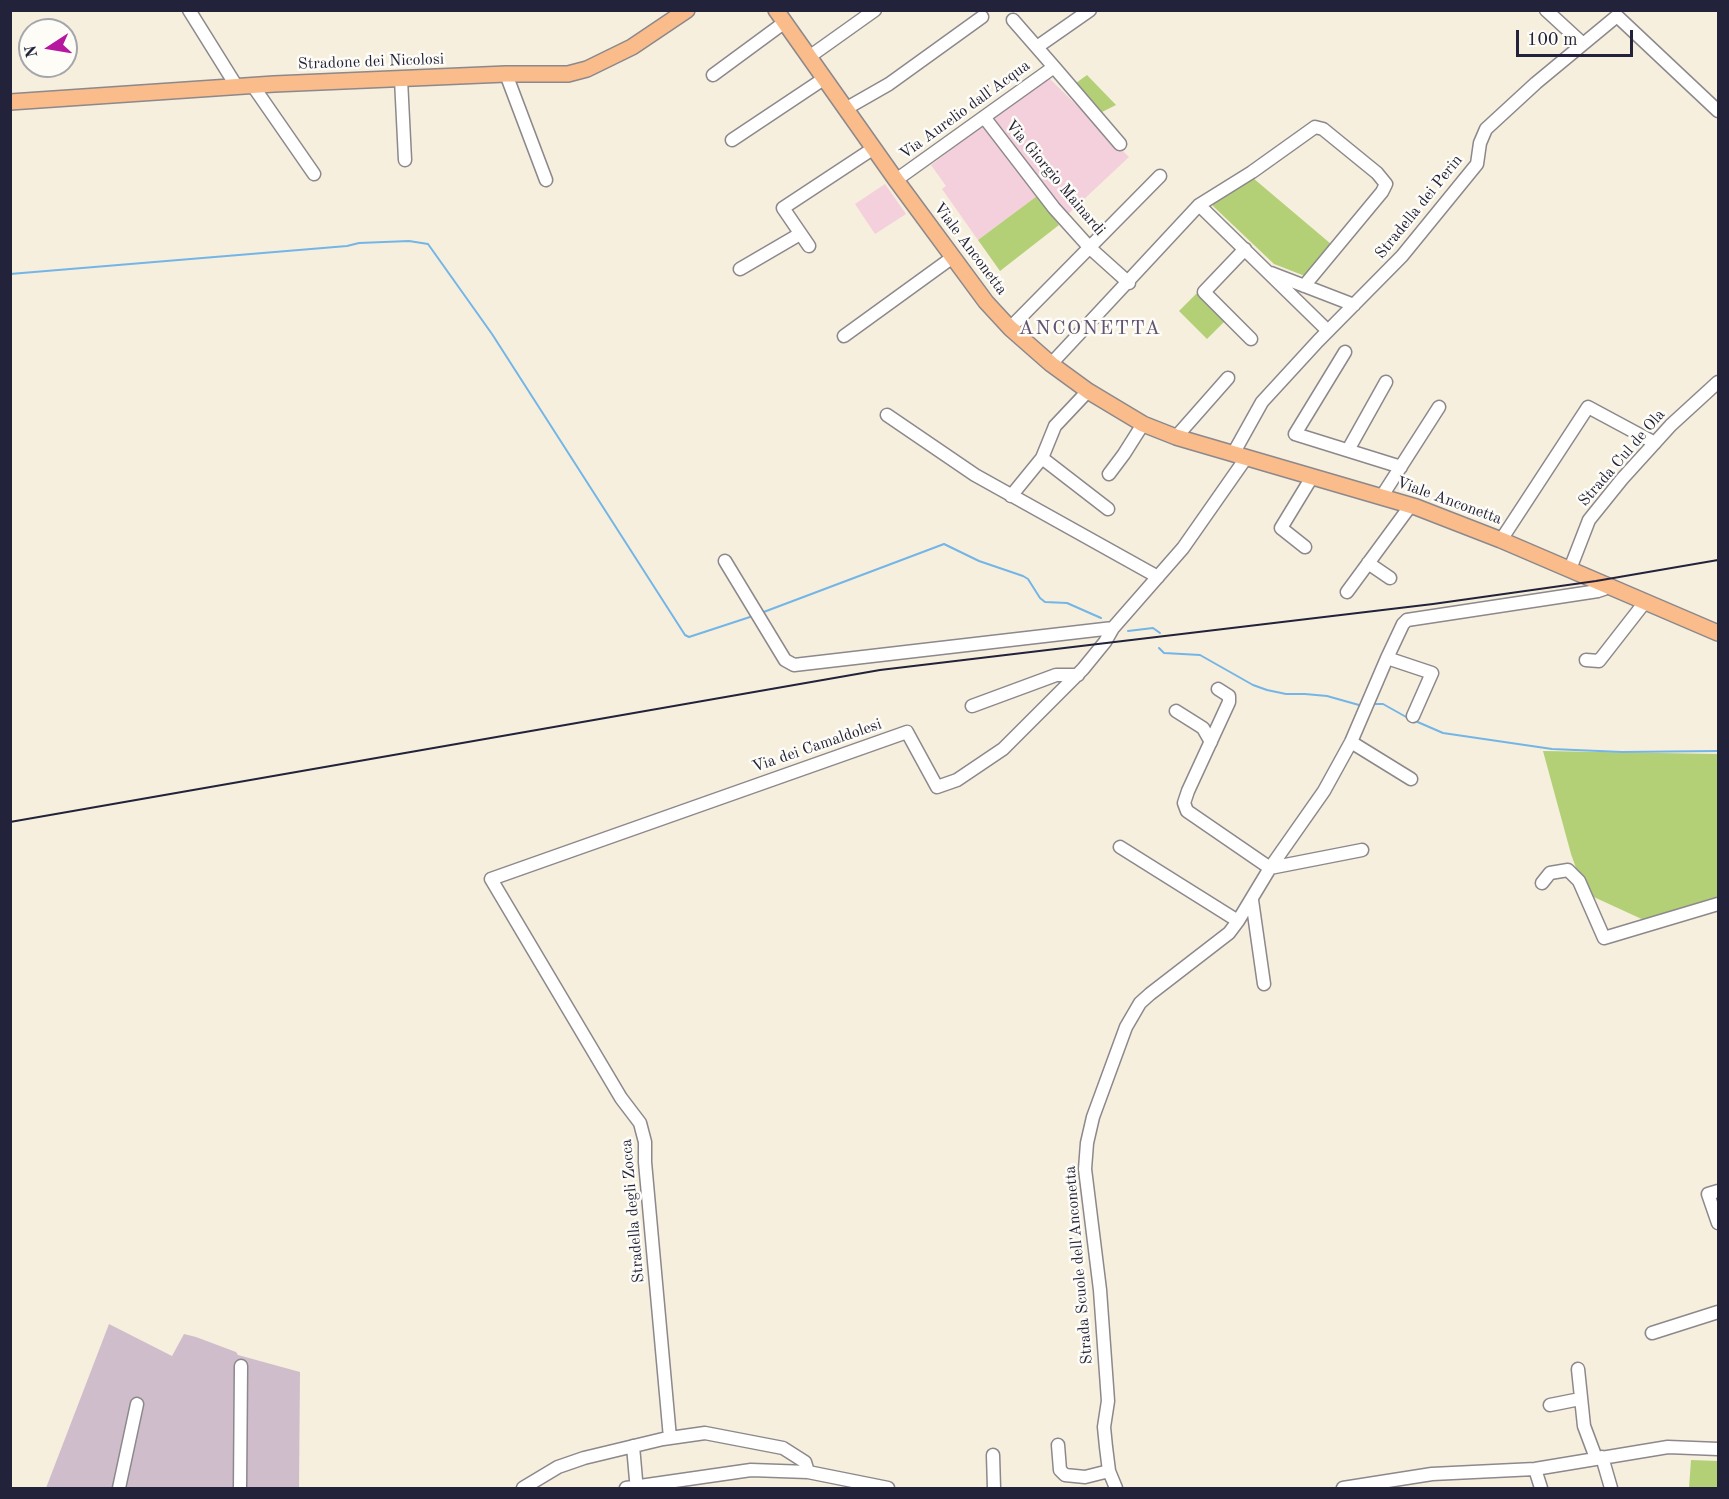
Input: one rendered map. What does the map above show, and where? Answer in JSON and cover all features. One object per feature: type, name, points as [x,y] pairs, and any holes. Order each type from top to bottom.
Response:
[{"type":"main road","name":"Stradone dei Nicolosi","points":[[10,102],[245,86],[506,74],[549,75],[587,69],[632,47],[687,10]]},
{"type":"main road","name":"Viale Anconetta","points":[[781,16],[896,180],[986,302],[1010,328],[1051,364],[1088,391],[1143,424],[1176,437],[1411,505],[1501,540],[1719,633]]},
{"type":"street","points":[[189,10],[314,174]]},
{"type":"street","points":[[809,57],[876,10]]},
{"type":"street","points":[[1037,47],[1090,10]]},
{"type":"street","points":[[1546,10],[1583,44]]},
{"type":"street","name":"Stradella dei Perin","points":[[1240,456],[1262,402],[1402,256],[1477,164],[1485,129],[1617,15],[1719,111]]},
{"type":"street","points":[[713,75],[781,16]]},
{"type":"street","points":[[847,108],[889,84],[982,16]]},
{"type":"street","name":"Via Aurelio dall'Acqua","points":[[1012,20],[1120,144]]},
{"type":"street","name":"Via Aurelio dall'Acqua","points":[[896,180],[1054,67]]},
{"type":"street","points":[[506,74],[546,180]]},
{"type":"street","points":[[732,140],[825,78]]},
{"type":"street","points":[[401,79],[405,160]]},
{"type":"street","name":"Via Giorgio Mainardi","points":[[984,117],[1054,208],[1090,248],[1129,283]]},
{"type":"street","points":[[1051,364],[1129,283],[1199,205],[1252,172],[1315,127],[1323,129],[1377,173],[1386,184],[1382,192],[1304,286]]},
{"type":"street","points":[[809,246],[783,208],[874,148]]},
{"type":"street","points":[[1010,328],[1160,176]]},
{"type":"street","points":[[1199,205],[1328,331]]},
{"type":"street","points":[[740,269],[800,234]]},
{"type":"street","points":[[1245,249],[1204,292],[1251,339]]},
{"type":"street","points":[[844,336],[953,257]]},
{"type":"street","points":[[1267,271],[1354,305]]},
{"type":"street","points":[[1345,352],[1294,434],[1401,467]]},
{"type":"street","points":[[1176,437],[1228,378]]},
{"type":"street","points":[[1348,450],[1386,382]]},
{"type":"street","name":"Strada Cul de Ola","points":[[1570,569],[1589,520],[1622,479],[1671,425],[1719,382]]},
{"type":"street","points":[[1011,496],[1042,458],[1055,426],[1088,391]]},
{"type":"street","points":[[1382,496],[1438,407]]},
{"type":"street","points":[[1501,540],[1588,407],[1655,443]]},
{"type":"street","points":[[887,415],[975,476],[1158,577]]},
{"type":"street","points":[[1109,474],[1143,424]]},
{"type":"street","name":"Via dei Camaldolesi","points":[[491,879],[907,732],[937,788],[957,780],[1003,749],[1078,675],[1105,642],[1113,628],[1183,548],[1240,456]]},
{"type":"street","points":[[1042,458],[1108,509]]},
{"type":"street","points":[[1305,548],[1281,528],[1312,477]]},
{"type":"street","points":[[1347,592],[1411,505]]},
{"type":"street","points":[[725,561],[785,660],[794,665],[1113,628]]},
{"type":"street","points":[[1368,563],[1390,578]]},
{"type":"street","name":"Strada Scuole dell'Anconetta","points":[[1116,1488],[1109,1470],[1104,1426],[1108,1401],[1100,1290],[1084,1169],[1092,1117],[1126,1027],[1140,1003],[1229,933],[1238,921],[1270,868],[1324,792],[1351,742],[1387,658],[1407,620],[1599,591],[1606,585]]},
{"type":"street","points":[[1586,660],[1599,661],[1645,602]]},
{"type":"street","points":[[1387,658],[1432,673],[1413,716]]},
{"type":"street","points":[[972,706],[1056,675],[1078,675]]},
{"type":"street","points":[[1218,689],[1229,696],[1229,702],[1188,791],[1184,803],[1187,811],[1270,868],[1362,850]]},
{"type":"street","points":[[1176,711],[1203,728],[1210,742]]},
{"type":"street","points":[[1351,742],[1412,779]]},
{"type":"street","points":[[1120,847],[1238,921]]},
{"type":"street","points":[[1542,883],[1550,873],[1568,870],[1579,881],[1604,938],[1719,904]]},
{"type":"street","name":"Stradella degli Zocca","points":[[491,879],[621,1098],[640,1123],[643,1132],[670,1438]]},
{"type":"street","points":[[1252,900],[1264,984]]},
{"type":"street","points":[[1719,1191],[1708,1194],[1719,1223]]},
{"type":"street","points":[[1652,1333],[1719,1312]]},
{"type":"street","points":[[240,1488],[241,1366]]},
{"type":"street","points":[[1578,1369],[1584,1426],[1611,1488]]},
{"type":"street","points":[[1550,1405],[1580,1399]]},
{"type":"street","points":[[119,1488],[137,1404]]},
{"type":"street","points":[[523,1488],[558,1467],[584,1458],[670,1438],[705,1433],[783,1448],[806,1462],[808,1472]]},
{"type":"street","points":[[1058,1445],[1060,1470],[1065,1475],[1085,1477],[1109,1470]]},
{"type":"street","points":[[633,1446],[634,1486],[751,1470],[808,1472],[868,1486],[888,1488]]},
{"type":"street","points":[[1343,1488],[1399,1484],[1432,1474],[1536,1469],[1668,1447],[1719,1449]]},
{"type":"street","points":[[993,1455],[994,1488]]},
{"type":"street","points":[[1536,1469],[1542,1488]]},
{"type":"shaded area","points":[[1039,79],[1050,79],[1129,157],[1065,217],[991,116]]},
{"type":"shaded area","points":[[983,125],[1037,196],[978,240],[942,189],[946,186],[931,165]]},
{"type":"shaded area","points":[[885,184],[906,214],[875,234],[855,204]]},
{"type":"shaded area","points":[[109,1324],[172,1356],[184,1334],[236,1352],[238,1355],[300,1372],[299,1488],[46,1488]]},
{"type":"green space","points":[[1087,75],[1116,105],[1102,112],[1076,83]]},
{"type":"green space","points":[[1253,178],[1331,244],[1305,276],[1274,264],[1213,206],[1212,203]]},
{"type":"green space","points":[[1037,196],[1059,225],[1000,271],[978,240]]},
{"type":"green space","points":[[1198,292],[1226,320],[1207,339],[1179,311]]},
{"type":"green space","points":[[1543,751],[1718,754],[1718,901],[1646,921],[1585,893],[1571,854]]},
{"type":"green space","points":[[1691,1460],[1718,1461],[1718,1488],[1689,1488]]},
{"type":"waterway","points":[[10,274],[347,246],[359,243],[409,241],[428,244],[492,334],[685,635],[689,637],[753,616]]},
{"type":"waterway","points":[[761,613],[944,544],[979,561],[1023,576],[1028,579],[1045,602],[1067,603],[1101,618]]},
{"type":"waterway","points":[[1128,631],[1153,628],[1160,633]]},
{"type":"waterway","points":[[1159,648],[1164,653],[1200,655],[1253,685],[1267,690],[1286,694],[1327,696],[1359,705]]},
{"type":"waterway","points":[[1372,704],[1383,704],[1408,718]]},
{"type":"waterway","points":[[1413,720],[1443,733],[1552,749],[1622,752],[1718,751]]},
{"type":"railway","points":[[10,822],[880,670],[1433,604],[1596,581],[1718,560]]},
{"type":"district","name":"ANCONETTA","points":[[1090,329]]}]
